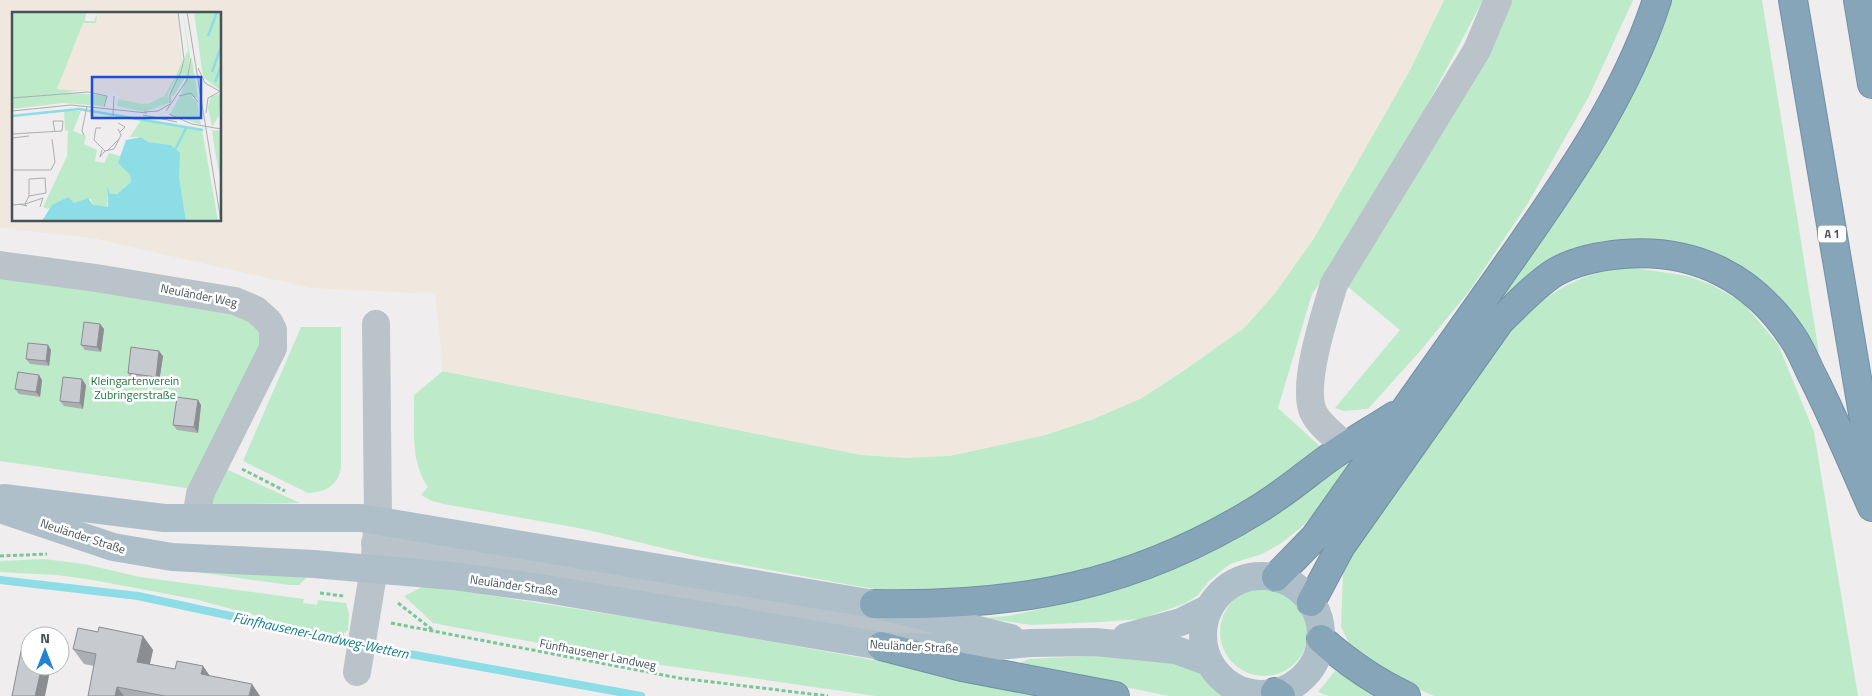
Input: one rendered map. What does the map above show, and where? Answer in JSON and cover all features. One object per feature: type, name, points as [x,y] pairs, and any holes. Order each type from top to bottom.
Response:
[{"type":"highway","points":[[1276,577],[1315,537],[1544,212],[1588,143],[1629,67],[1657,0]]},
{"type":"highway","name":"A 1","points":[[1794,0],[1872,467]]},
{"type":"highway","points":[[1858,0],[1872,84]]},
{"type":"highway","points":[[1311,602],[1341,546],[1500,321],[1554,273],[1579,262],[1605,256],[1660,253],[1703,262],[1739,281],[1771,310],[1794,339],[1872,507]]},
{"type":"highway","points":[[874,604],[955,603],[1014,598],[1063,590],[1128,572],[1174,553],[1227,527],[1261,507],[1346,446],[1404,410]]},
{"type":"highway","points":[[1321,639],[1346,661],[1376,682],[1406,696]]},
{"type":"highway","points":[[881,646],[962,667],[1115,696]]},
{"type":"main road","name":"Neuländer Straße","points":[[0,497],[135,515],[196,518],[332,516],[376,544],[541,588],[881,646],[962,648],[1031,643],[1096,642],[1113,640],[1182,622],[1209,608]]},
{"type":"main road","name":"Neuländer Straße","points":[[0,509],[97,542],[139,553],[200,560],[376,544],[874,604],[1031,643]]},
{"type":"main road","name":"Neuländer Straße","points":[[1256,576],[1276,577],[1296,586],[1311,602],[1319,620],[1321,639],[1316,657],[1307,673],[1293,685],[1278,694],[1249,693],[1237,689],[1216,673],[1209,662],[1202,635],[1209,608],[1221,592],[1237,581],[1256,576]]},
{"type":"main road","name":"Neuländer Straße","points":[[1096,642],[1176,650],[1209,662]]},
{"type":"street","points":[[1346,446],[1322,424],[1312,410],[1311,378],[1321,327],[1334,284],[1477,50],[1498,0]]},
{"type":"street","name":"Neuländer Weg","points":[[0,265],[205,294],[247,305],[263,316],[273,330],[273,348],[200,494],[196,518]]},
{"type":"street","points":[[361,645],[376,544],[376,324]]},
{"type":"street","points":[[376,544],[877,626],[932,634],[1031,643]]},
{"type":"path","points":[[219,457],[293,495]]},
{"type":"path","points":[[311,592],[344,596]]},
{"type":"path","points":[[398,603],[434,631]]},
{"type":"path","name":"Fünfhausener Landweg","points":[[361,645],[434,631],[678,678],[828,696]]},
{"type":"green space","points":[[1444,0],[1483,0],[1422,115],[1346,247],[1312,294],[1278,408],[1322,448],[1282,481],[1210,523],[1109,568],[982,592],[888,591],[700,557],[584,529],[444,504],[432,501],[421,495],[428,487],[422,477],[415,454],[414,395],[443,371],[862,455],[949,456],[1045,435],[1093,419],[1142,398],[1244,328],[1275,293],[1314,238],[1410,70]]},
{"type":"green space","points":[[1508,0],[1633,0],[1589,96],[1528,203],[1470,290],[1421,350],[1368,409],[1343,411],[1335,408],[1400,330],[1348,287]]},
{"type":"green space","points":[[1662,0],[1762,0],[1819,353],[1787,306],[1765,285],[1741,266],[1696,248],[1638,241],[1497,309],[1490,299]]},
{"type":"green space","points":[[1628,267],[1688,276],[1712,285],[1743,303],[1778,344],[1814,432],[1858,696],[1434,696],[1386,674],[1352,649],[1341,627],[1343,574],[1358,542],[1513,326],[1552,294],[1579,279]]},
{"type":"green space","name":"Kleingartenverein Zubringerstraße","points":[[0,272],[250,316],[265,343],[193,489],[0,461]]},
{"type":"green space","points":[[301,327],[341,327],[341,468],[334,484],[320,491],[308,493],[243,461]]},
{"type":"green space","points":[[1357,452],[1325,501],[1304,525],[1280,544],[1262,554],[1230,564],[1209,581],[1198,595],[1186,603],[1141,619],[1101,622],[1032,625],[983,618],[1008,616],[1063,604],[1116,586]]},
{"type":"green space","points":[[222,467],[300,503],[215,505],[210,503]]},
{"type":"green space","points":[[44,559],[84,564],[140,577],[304,599],[303,603],[317,605],[318,600],[346,603],[349,614],[348,630],[344,633],[344,636],[284,623],[194,599],[93,580],[57,575],[0,572],[0,561]]},
{"type":"green space","points":[[189,571],[306,576],[306,578],[299,585],[289,585]]},
{"type":"green space","points":[[424,586],[666,623],[1069,696],[876,696],[627,660],[433,623],[404,596]]},
{"type":"green space","points":[[1255,588],[1273,588],[1289,595],[1301,607],[1308,623],[1308,641],[1301,657],[1289,669],[1273,676],[1255,676],[1239,669],[1227,657],[1220,641],[1220,623],[1227,607],[1239,595]]},
{"type":"green space","points":[[1128,654],[1191,666],[1213,686],[1228,696],[1169,696],[1026,667],[1020,663],[1029,659]]},
{"type":"green space","points":[[1335,671],[1378,696],[1329,696],[1318,692]]},
{"type":"sand","points":[[0,0],[1444,0],[1410,70],[1314,238],[1275,293],[1244,328],[1142,398],[1093,419],[1045,435],[949,456],[904,458],[862,455],[443,371],[435,294],[310,288],[93,238],[0,228]]},
{"type":"building","points":[[84,322],[100,324],[97,347],[81,345]]},
{"type":"building","points":[[28,343],[48,345],[46,361],[26,359]]},
{"type":"building","points":[[131,347],[159,351],[156,377],[128,373]]},
{"type":"building","points":[[18,372],[39,375],[36,392],[15,389]]},
{"type":"building","points":[[63,377],[82,379],[80,403],[60,401]]},
{"type":"building","points":[[177,397],[198,400],[194,427],[173,425]]},
{"type":"building","points":[[99,627],[143,636],[137,662],[175,669],[177,661],[203,666],[201,674],[252,684],[249,696],[165,696],[117,687],[115,696],[88,696],[96,654],[73,649],[78,628],[98,632]]},
{"type":"building","points":[[20,656],[20,676],[40,676],[35,696],[12,696]]},
{"type":"waterway","name":"Fünfhausener-Landweg-Wettern","points":[[0,580],[138,596],[393,651],[641,696]]}]
